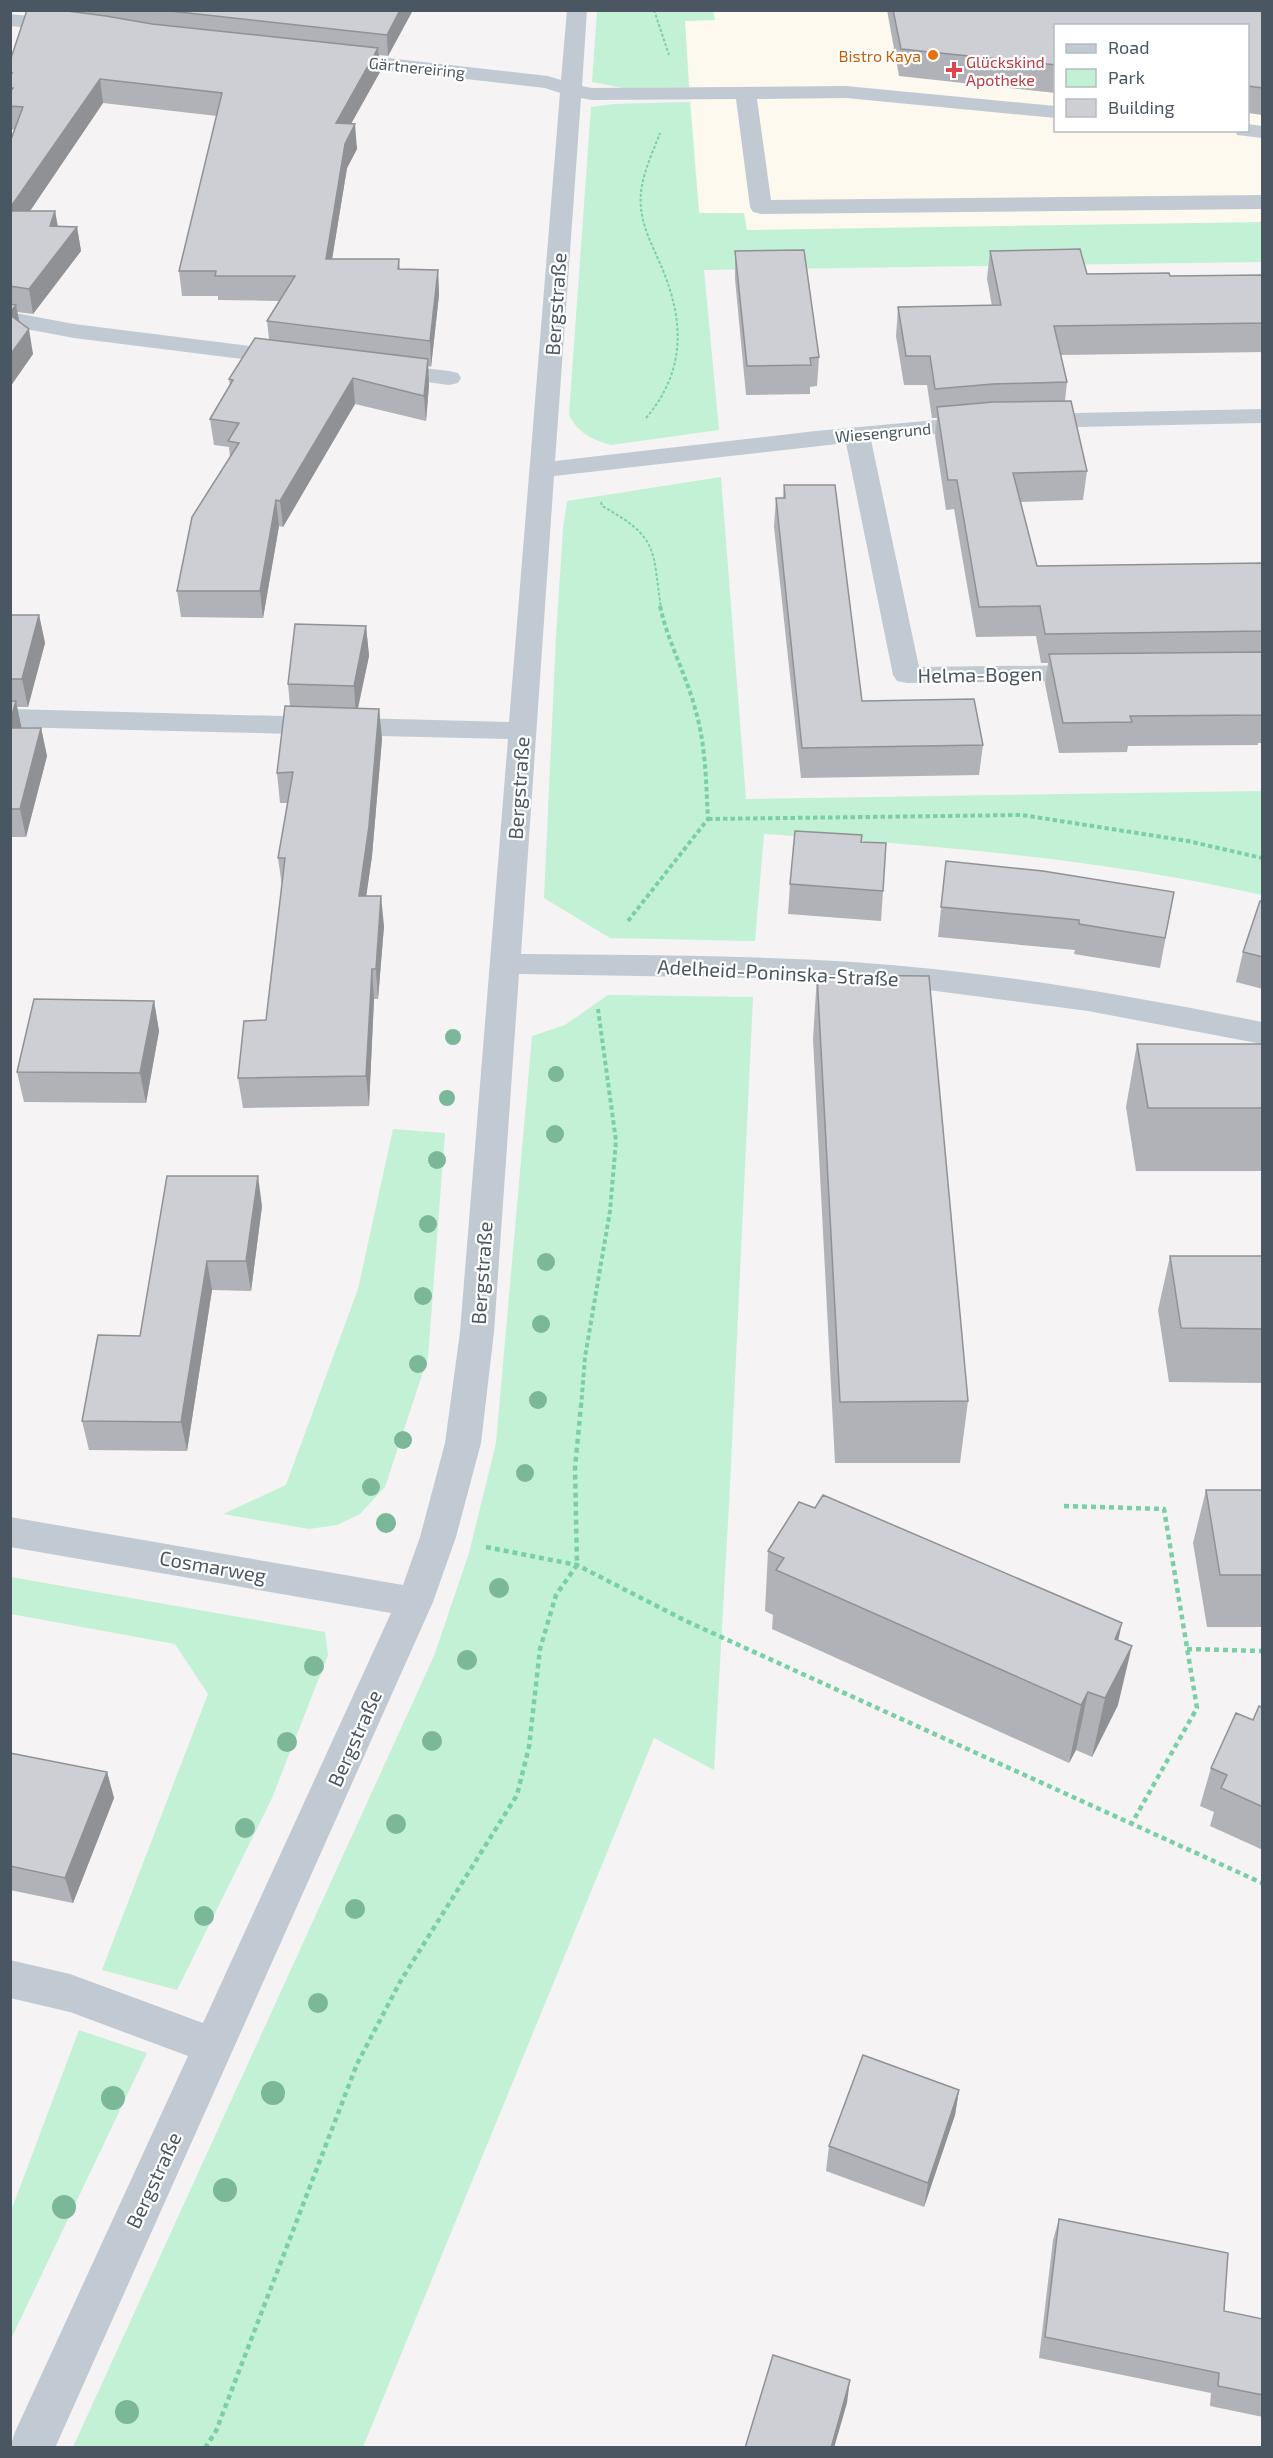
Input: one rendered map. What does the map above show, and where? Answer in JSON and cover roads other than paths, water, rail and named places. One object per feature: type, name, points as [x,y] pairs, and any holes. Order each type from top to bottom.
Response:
[{"type":"street","name":"Bergstraße","points":[[31,2448],[415,1602],[438,1537],[463,1443],[477,1332],[577,10]]},
{"type":"street","points":[[10,20],[88,28]]},
{"type":"street","name":"Gärtnereiring","points":[[309,56],[548,82],[592,94],[846,92],[1054,112]]},
{"type":"street","points":[[746,93],[761,207],[1263,202]]},
{"type":"street","points":[[10,319],[74,331],[313,361]]},
{"type":"street","points":[[358,366],[449,378]]},
{"type":"street","name":"Wiesengrund","points":[[542,470],[857,434],[1007,422],[1263,416]]},
{"type":"street","name":"Helma-Bogen","points":[[857,434],[907,675],[1120,673]]},
{"type":"street","points":[[10,718],[522,731]]},
{"type":"street","name":"Adelheid-Poninska-Straße","points":[[504,964],[796,969],[912,979],[1015,990],[1152,1010],[1263,1033]]},
{"type":"street","name":"Cosmarweg","points":[[10,1532],[415,1602]]},
{"type":"street","points":[[10,1979],[70,1993],[214,2047]]},
{"type":"place","name":"Bistro Kaya","points":[[933,55]]},
{"type":"place","name":"Glückskind Apotheke","points":[[954,70]]}]
